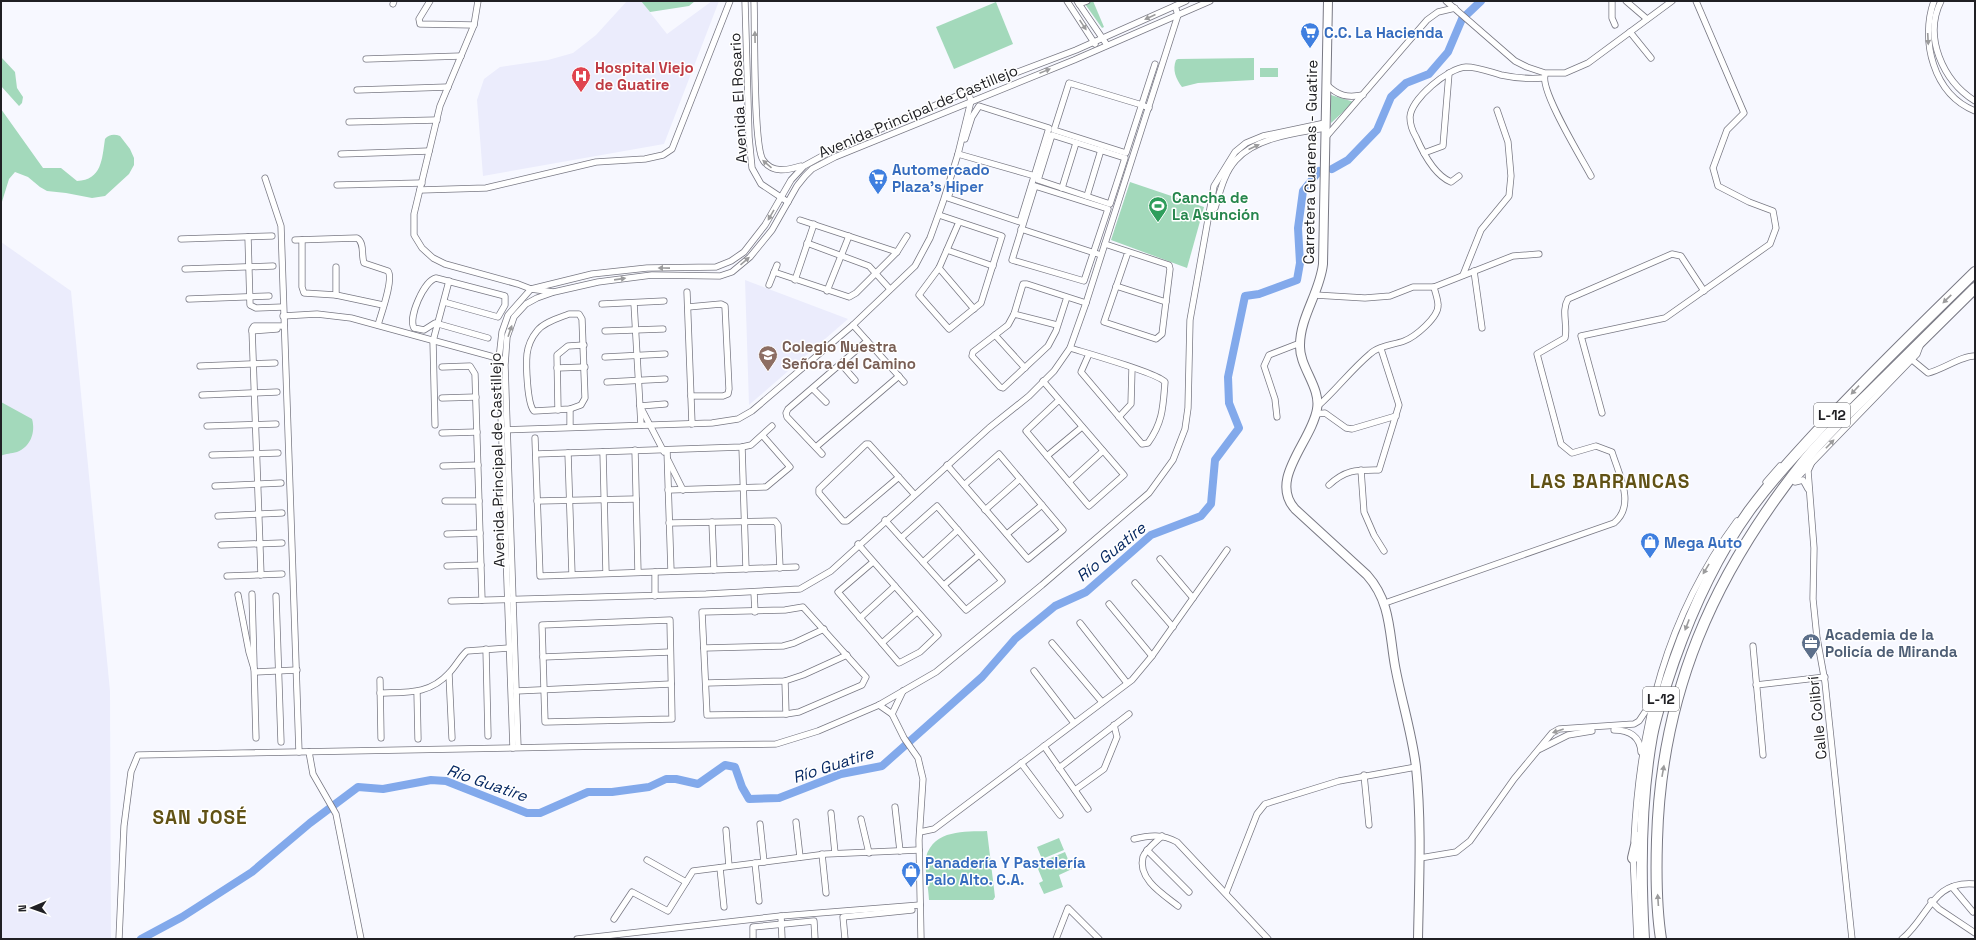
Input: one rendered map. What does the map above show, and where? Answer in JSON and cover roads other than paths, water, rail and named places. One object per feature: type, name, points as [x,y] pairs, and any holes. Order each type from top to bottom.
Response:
[{"type":"highway","name":"L-12","points":[[1644,939],[1640,873],[1648,762],[1657,714],[1668,678],[1697,600],[1723,552],[1749,512],[1798,451],[1862,383],[1975,272]]},
{"type":"highway","name":"L-12","points":[[1661,939],[1656,870],[1660,785],[1677,701],[1702,626],[1730,570],[1750,535],[1806,460],[1858,404],[1975,288]]},
{"type":"highway","points":[[1633,858],[1635,843],[1643,826],[1639,815],[1637,801]]},
{"type":"main road","name":"Carretera Guarenas - Guatire","points":[[1317,410],[1314,389],[1300,356],[1300,343],[1302,327],[1315,295],[1323,264],[1328,1]]},
{"type":"main road","points":[[1317,410],[1289,471],[1286,485],[1287,496],[1296,509],[1367,575],[1377,587],[1385,604],[1394,665],[1416,767],[1420,858],[1418,939]]},
{"type":"street","points":[[430,1],[419,19],[420,24],[474,25]]},
{"type":"street","points":[[478,1],[474,25],[440,106],[436,120],[414,214],[414,235],[422,248],[433,258],[444,264],[518,284],[531,289],[554,292]]},
{"type":"street","points":[[420,190],[486,188],[596,162],[645,159],[663,156],[672,149],[730,1]]},
{"type":"street","name":"Avenida El Rosario","points":[[745,1],[751,161],[761,184],[788,202]]},
{"type":"street","name":"Avenida El Rosario","points":[[754,1],[758,149],[763,161],[771,168],[782,170],[791,181]]},
{"type":"street","points":[[1067,1],[1099,49]]},
{"type":"street","points":[[1087,1],[1078,3],[1107,45]]},
{"type":"street","name":"Avenida Principal de Castillejo","points":[[515,747],[516,691],[510,600],[502,332],[508,316],[531,289],[592,274],[648,268],[716,268],[731,261],[744,252],[765,225],[791,181],[804,166],[835,149],[968,91],[1094,42],[1186,1]]},
{"type":"street","name":"Avenida Principal de Castillejo","points":[[502,359],[514,317],[526,304],[537,298],[554,292],[598,282],[652,274],[720,276],[732,272],[750,257],[772,230],[797,186],[812,169],[830,159],[971,100],[1099,49],[1210,1]]},
{"type":"street","points":[[1446,1],[1515,61],[1545,76]]},
{"type":"street","points":[[1612,1],[1612,18],[1615,25]]},
{"type":"street","points":[[1626,1],[1647,19]]},
{"type":"street","points":[[1459,176],[1456,180],[1448,181],[1433,166],[1424,153],[1411,124],[1411,110],[1425,90],[1457,68],[1468,67],[1522,78],[1565,73],[1588,63],[1672,1]]},
{"type":"street","points":[[1602,413],[1581,336],[1665,318],[1770,244],[1776,228],[1773,211],[1749,202],[1718,186],[1713,168],[1715,162],[1727,130],[1744,113],[1696,1]]},
{"type":"street","points":[[1934,1],[1928,22],[1928,42],[1932,61],[1949,92],[1961,103],[1975,111]]},
{"type":"street","points":[[1941,1],[1935,26],[1940,59],[1947,74],[1954,84],[1975,101]]},
{"type":"street","points":[[451,601],[655,596],[800,589],[831,571],[858,544],[1054,371],[1070,348],[1102,255],[1178,15],[1174,6]]},
{"type":"street","points":[[1325,141],[1427,20],[1438,12],[1455,8]]},
{"type":"street","points":[[1630,32],[1651,58]]},
{"type":"street","points":[[366,59],[461,56]]},
{"type":"street","points":[[1148,108],[1142,106],[1069,83],[1054,130],[1126,153],[1142,106],[1155,64]]},
{"type":"street","points":[[1424,153],[1443,146],[1449,73]]},
{"type":"street","points":[[1545,76],[1549,96],[1591,176]]},
{"type":"street","points":[[1326,84],[1340,96],[1352,97],[1364,95]]},
{"type":"street","points":[[357,90],[448,87]]},
{"type":"street","points":[[963,146],[972,117],[979,106],[1048,127],[1050,130],[1020,222],[948,198],[960,154],[971,100],[968,91]]},
{"type":"street","points":[[1463,275],[1481,230],[1509,196],[1511,176],[1508,142],[1497,110]]},
{"type":"street","points":[[349,122],[436,120]]},
{"type":"street","points":[[118,939],[124,826],[131,772],[138,755],[515,747],[776,744],[818,731],[879,705],[936,672],[1060,570],[1149,493],[1173,460],[1185,429],[1188,408],[1190,320],[1214,186],[1235,152],[1246,143],[1263,136],[1325,126]]},
{"type":"street","points":[[1052,135],[1101,150],[1125,158],[1110,204],[1038,180],[1052,135]]},
{"type":"street","points":[[1062,188],[1076,143]]},
{"type":"street","points":[[1087,196],[1101,150]]},
{"type":"street","points":[[341,154],[429,151]]},
{"type":"street","points":[[960,154],[1035,176]]},
{"type":"street","points":[[504,430],[712,423],[738,419],[752,411],[853,325],[889,288],[915,266],[930,238],[960,154]]},
{"type":"street","points":[[782,170],[804,166]]},
{"type":"street","points":[[265,178],[281,226],[299,752]]},
{"type":"street","points":[[1119,178],[1125,180]]},
{"type":"street","points":[[791,181],[792,195]]},
{"type":"street","points":[[337,186],[422,183]]},
{"type":"street","points":[[1117,184],[1123,186]]},
{"type":"street","points":[[1035,186],[1108,208],[1084,281],[1012,260],[1021,229],[1035,186]]},
{"type":"street","points":[[939,215],[1002,236],[981,303],[949,329],[919,295],[939,268],[959,222]]},
{"type":"street","points":[[800,220],[897,252]]},
{"type":"street","points":[[795,280],[814,224]]},
{"type":"street","points":[[1021,229],[1102,255]]},
{"type":"street","points":[[181,239],[272,236]]},
{"type":"street","points":[[827,291],[850,236]]},
{"type":"street","points":[[774,272],[827,291],[849,297],[856,293],[897,252],[907,236]]},
{"type":"street","points":[[248,237],[250,305],[256,308],[283,307]]},
{"type":"street","points":[[295,240],[356,238],[359,240],[362,245],[364,263],[388,271],[390,274],[390,281],[378,325]]},
{"type":"street","points":[[302,240],[302,291],[306,294],[336,295],[383,305]]},
{"type":"street","points":[[807,244],[869,266],[889,288]]},
{"type":"street","points":[[1105,244],[1169,265],[1170,269],[1162,334],[1161,337],[1156,339],[1104,322],[1128,252]]},
{"type":"street","points":[[947,250],[993,266]]},
{"type":"street","points":[[1315,295],[1364,298],[1390,296],[1413,287],[1434,287],[1513,256],[1539,254]]},
{"type":"street","points":[[1385,604],[1614,523],[1621,517],[1625,509],[1626,498],[1612,452],[1596,446],[1572,453],[1561,444],[1537,354],[1565,338],[1568,329],[1564,306],[1568,299],[1672,254],[1681,256],[1704,290]]},
{"type":"street","points":[[769,284],[777,265]]},
{"type":"street","points":[[185,269],[273,266]]},
{"type":"street","points":[[336,267],[336,295]]},
{"type":"street","points":[[939,268],[974,309]]},
{"type":"street","points":[[1474,271],[1482,328]]},
{"type":"street","points":[[444,302],[495,317],[501,315],[505,305],[505,296],[436,278],[432,280],[419,298],[412,322],[414,328],[424,330],[433,324],[438,324],[488,338]]},
{"type":"street","points":[[435,425],[433,341],[449,281]]},
{"type":"street","points":[[1067,297],[1058,325],[1048,346],[1003,388],[1000,387],[972,356],[973,352],[1008,325],[1014,314],[1023,284],[1067,297],[1086,303]]},
{"type":"street","points":[[1116,286],[1166,302]]},
{"type":"street","points":[[1396,416],[1352,429],[1346,428],[1325,413],[1317,410],[1371,352],[1406,341],[1424,327],[1437,313],[1438,304],[1434,287]]},
{"type":"street","points":[[526,304],[530,299],[531,289]]},
{"type":"street","points":[[688,292],[692,424]]},
{"type":"street","points":[[189,299],[269,296]]},
{"type":"street","points":[[602,304],[664,301]]},
{"type":"street","points":[[634,303],[641,425]]},
{"type":"street","points":[[688,306],[721,304],[725,306],[729,389],[728,394],[723,396],[691,396]]},
{"type":"street","points":[[569,314],[579,314],[582,318],[585,367],[585,398],[581,406],[570,409],[534,411],[530,408],[527,354],[537,330],[552,320],[569,314]]},
{"type":"street","points":[[1014,314],[1058,325]]},
{"type":"street","points":[[283,316],[331,315],[351,318],[502,359]]},
{"type":"street","points":[[853,325],[904,382]]},
{"type":"street","points":[[261,575],[252,331],[284,327]]},
{"type":"street","points":[[605,331],[663,329]]},
{"type":"street","points":[[995,335],[1025,368]]},
{"type":"street","name":"L-12","points":[[1764,516],[1771,513],[1793,482],[1916,354],[1922,340]]},
{"type":"street","points":[[822,454],[787,417],[786,413],[788,409],[867,341]]},
{"type":"street","points":[[1277,417],[1274,399],[1264,366],[1269,355],[1300,343]]},
{"type":"street","points":[[558,410],[557,355],[568,346],[584,345]]},
{"type":"street","points":[[1070,348],[1089,354],[1132,368],[1162,378],[1166,382],[1163,414],[1154,435],[1148,443],[1144,444],[1081,372],[1089,354]]},
{"type":"street","points":[[1329,485],[1339,476],[1352,470],[1379,470],[1399,405],[1381,349]]},
{"type":"street","points":[[605,357],[665,354]]},
{"type":"street","points":[[1911,359],[1928,373],[1940,370],[1967,356],[1975,356]]},
{"type":"street","points":[[200,366],[275,363]]},
{"type":"street","points":[[841,364],[855,380]]},
{"type":"street","points":[[442,367],[470,366],[475,374],[482,600]]},
{"type":"street","points":[[557,368],[585,367]]},
{"type":"street","points":[[1119,417],[1131,404],[1132,368]]},
{"type":"street","points":[[816,447],[899,376]]},
{"type":"street","points":[[606,382],[665,380]]},
{"type":"street","points":[[1043,381],[1124,475],[1089,506],[1026,431],[1059,400]]},
{"type":"street","points":[[813,389],[826,402]]},
{"type":"street","points":[[202,395],[277,392]]},
{"type":"street","points":[[442,398],[476,397]]},
{"type":"street","points":[[640,406],[665,404]]},
{"type":"street","points":[[640,406],[649,425],[665,450],[667,458],[671,571]]},
{"type":"street","points":[[570,409],[570,427]]},
{"type":"street","points":[[207,426],[276,424]]},
{"type":"street","points":[[536,454],[742,447],[751,445],[763,436],[772,426]]},
{"type":"street","points":[[1047,456],[1082,427]]},
{"type":"street","points":[[442,433],[477,432]]},
{"type":"street","points":[[668,490],[766,487],[790,467],[763,436]]},
{"type":"street","points":[[535,438],[540,576],[796,567]]},
{"type":"street","points":[[899,477],[847,521],[843,521],[819,493],[819,489],[866,444],[869,444],[899,477],[914,494]]},
{"type":"street","points":[[742,447],[746,569]]},
{"type":"street","points":[[635,450],[638,572]]},
{"type":"street","points":[[1069,482],[1103,451]]},
{"type":"street","name":"L-12","points":[[1637,939],[1633,858],[1641,762],[1653,699],[1672,637],[1696,586],[1722,543],[1774,471],[1798,451]]},
{"type":"street","points":[[603,452],[606,573]]},
{"type":"street","points":[[212,455],[278,453]]},
{"type":"street","points":[[568,453],[572,574]]},
{"type":"street","points":[[947,465],[985,510],[1028,559],[1063,530],[999,454],[964,485]]},
{"type":"street","points":[[667,458],[683,490]]},
{"type":"street","name":"Calle Colibrí","points":[[1812,462],[1808,472],[1814,548],[1813,599],[1817,638],[1825,677],[1852,939]]},
{"type":"street","points":[[443,466],[478,465]]},
{"type":"street","points":[[1361,470],[1364,512],[1374,535],[1384,551]]},
{"type":"street","points":[[985,510],[1020,479]]},
{"type":"street","points":[[1793,482],[1803,480],[1806,483],[1809,495]]},
{"type":"street","points":[[215,486],[281,483]]},
{"type":"street","points":[[537,501],[636,499]]},
{"type":"street","points":[[445,501],[479,501]]},
{"type":"street","points":[[1007,534],[1042,505]]},
{"type":"street","points":[[885,520],[900,538],[966,610],[1002,580],[937,506],[900,538]]},
{"type":"street","points":[[218,516],[282,514]]},
{"type":"street","points":[[669,523],[775,521],[778,524],[780,568]]},
{"type":"street","points":[[712,522],[714,570]]},
{"type":"street","points":[[923,562],[958,530]]},
{"type":"street","points":[[447,534],[480,533]]},
{"type":"street","points":[[221,545],[282,543]]},
{"type":"street","points":[[858,544],[874,562],[918,612],[938,635],[920,652],[899,663],[838,592],[874,562]]},
{"type":"street","points":[[920,832],[934,829],[1127,683],[1152,656],[1227,550]]},
{"type":"street","points":[[944,585],[979,554]]},
{"type":"street","points":[[1160,559],[1193,598]]},
{"type":"street","points":[[447,566],[481,565]]},
{"type":"street","points":[[655,572],[655,596]]},
{"type":"street","points":[[227,576],[282,574]]},
{"type":"street","points":[[1135,583],[1173,627]]},
{"type":"street","points":[[860,618],[895,586]]},
{"type":"street","points":[[754,592],[755,612]]},
{"type":"street","points":[[252,594],[256,738]]},
{"type":"street","points":[[238,595],[249,652],[255,672]]},
{"type":"street","points":[[276,596],[281,742]]},
{"type":"street","name":"Avenida Principal de Castillejo","points":[[510,600],[509,648],[515,747]]},
{"type":"street","points":[[1109,604],[1152,656]]},
{"type":"street","points":[[803,607],[866,677],[862,685],[799,712],[786,714],[707,715],[702,612],[755,612],[803,607]]},
{"type":"street","points":[[882,643],[918,612]]},
{"type":"street","points":[[670,620],[672,719],[545,722],[543,657],[542,625],[670,620]]},
{"type":"street","points":[[1080,623],[1127,683]]},
{"type":"street","points":[[704,648],[783,646],[794,643],[824,629]]},
{"type":"street","points":[[1052,643],[1102,702]]},
{"type":"street","points":[[1753,646],[1763,755]]},
{"type":"street","points":[[380,693],[417,692],[435,685],[449,674],[467,652],[509,648]]},
{"type":"street","points":[[486,650],[488,736]]},
{"type":"street","points":[[543,657],[670,652]]},
{"type":"street","points":[[706,683],[785,681],[803,675],[847,655]]},
{"type":"street","points":[[255,672],[297,670]]},
{"type":"street","points":[[1034,670],[1074,723]]},
{"type":"street","points":[[449,674],[452,738]]},
{"type":"street","points":[[1756,684],[1825,677]]},
{"type":"street","points":[[380,680],[381,738]]},
{"type":"street","points":[[785,681],[786,714]]},
{"type":"street","points":[[516,691],[671,684]]},
{"type":"street","points":[[892,714],[903,691]]},
{"type":"street","points":[[417,692],[418,739]]},
{"type":"street","points":[[1420,858],[1456,852],[1470,841],[1536,751],[1552,733],[1559,729],[1634,724],[1639,721],[1653,699]]},
{"type":"street","points":[[879,705],[892,714],[904,738],[914,751],[918,758],[922,779],[919,850],[921,939]]},
{"type":"street","points":[[1059,768],[1129,714]]},
{"type":"street","points":[[1075,790],[1104,769],[1117,737],[1114,726]]},
{"type":"street","points":[[1536,751],[1568,735],[1583,732],[1620,730],[1628,731],[1637,738],[1640,747],[1641,762]]},
{"type":"street","points":[[1044,746],[1088,809]]},
{"type":"street","points":[[309,752],[313,774],[336,814],[361,939]]},
{"type":"street","points":[[1021,763],[1060,815]]},
{"type":"street","points":[[1226,893],[1257,814],[1265,804],[1339,781],[1364,775],[1416,767]]},
{"type":"street","points":[[1364,775],[1369,825]]},
{"type":"street","points":[[895,807],[900,851]]},
{"type":"street","points":[[831,813],[835,853]]},
{"type":"street","points":[[861,819],[869,852]]},
{"type":"street","points":[[796,822],[800,857]]},
{"type":"street","points":[[760,824],[764,862]]},
{"type":"street","points":[[726,830],[729,866]]},
{"type":"street","points":[[1134,839],[1146,836],[1162,836],[1177,842],[1268,939]]},
{"type":"street","points":[[1162,836],[1147,850],[1143,857],[1146,877],[1178,906]]},
{"type":"street","points":[[614,919],[632,892],[668,911],[693,871],[822,854],[919,850]]},
{"type":"street","points":[[1147,850],[1189,892]]},
{"type":"street","points":[[822,854],[826,893]]},
{"type":"street","points":[[647,860],[686,882]]},
{"type":"street","points":[[755,863],[759,901]]},
{"type":"street","points":[[720,868],[724,907]]},
{"type":"street","points":[[1902,939],[1916,924],[1931,901],[1938,894],[1963,883],[1975,884]]},
{"type":"street","points":[[1952,887],[1973,912]]},
{"type":"street","points":[[1931,901],[1939,909],[1975,933]]},
{"type":"street","points":[[577,939],[630,936],[781,916],[920,905]]},
{"type":"street","points":[[1056,939],[1068,908],[1099,939]]},
{"type":"street","points":[[845,939],[843,917],[912,910]]},
{"type":"street","points":[[781,916],[782,939]]},
{"type":"street","points":[[753,939],[753,927],[814,921],[815,939]]},
{"type":"waterway","name":"Río Guatire","points":[[1332,169],[1348,160],[1377,130],[1391,97],[1406,83],[1429,74],[1448,52],[1462,19],[1481,1]]},
{"type":"waterway","name":"Río Guatire","points":[[141,939],[182,917],[252,872],[310,823],[358,787],[383,789],[431,780],[446,781],[527,813],[540,813],[588,792],[612,792],[649,787],[666,779],[676,779],[698,784],[725,765],[735,767],[742,787],[749,799],[779,798],[841,774],[882,766],[982,677],[1015,639],[1055,606],[1086,592],[1151,535],[1201,516],[1211,504],[1215,460],[1239,428],[1229,403],[1228,377],[1245,296],[1259,294],[1297,280],[1300,263],[1298,228],[1303,191],[1319,171]]},
{"type":"place","name":"C.C. La Hacienda","points":[[1310,49]]},
{"type":"place","name":"Hospital Viejo de Guatire","points":[[581,93]]},
{"type":"place","name":"Automercado Plaza's Hiper","points":[[878,195]]},
{"type":"place","name":"Cancha de La Asunción","points":[[1158,223]]},
{"type":"place","name":"Colegio Nuestra Señora del Camino","points":[[768,372]]},
{"type":"place","name":"Mega Auto","points":[[1650,559]]},
{"type":"place","name":"Academia de la Policía de Miranda","points":[[1811,660]]},
{"type":"place","name":"Panadería Y Pastelería Palo Alto. C.A.","points":[[911,888]]},
{"type":"district","name":"LAS BARRANCAS","points":[[1610,481]]},
{"type":"district","name":"SAN JOSÉ","points":[[200,817]]}]
